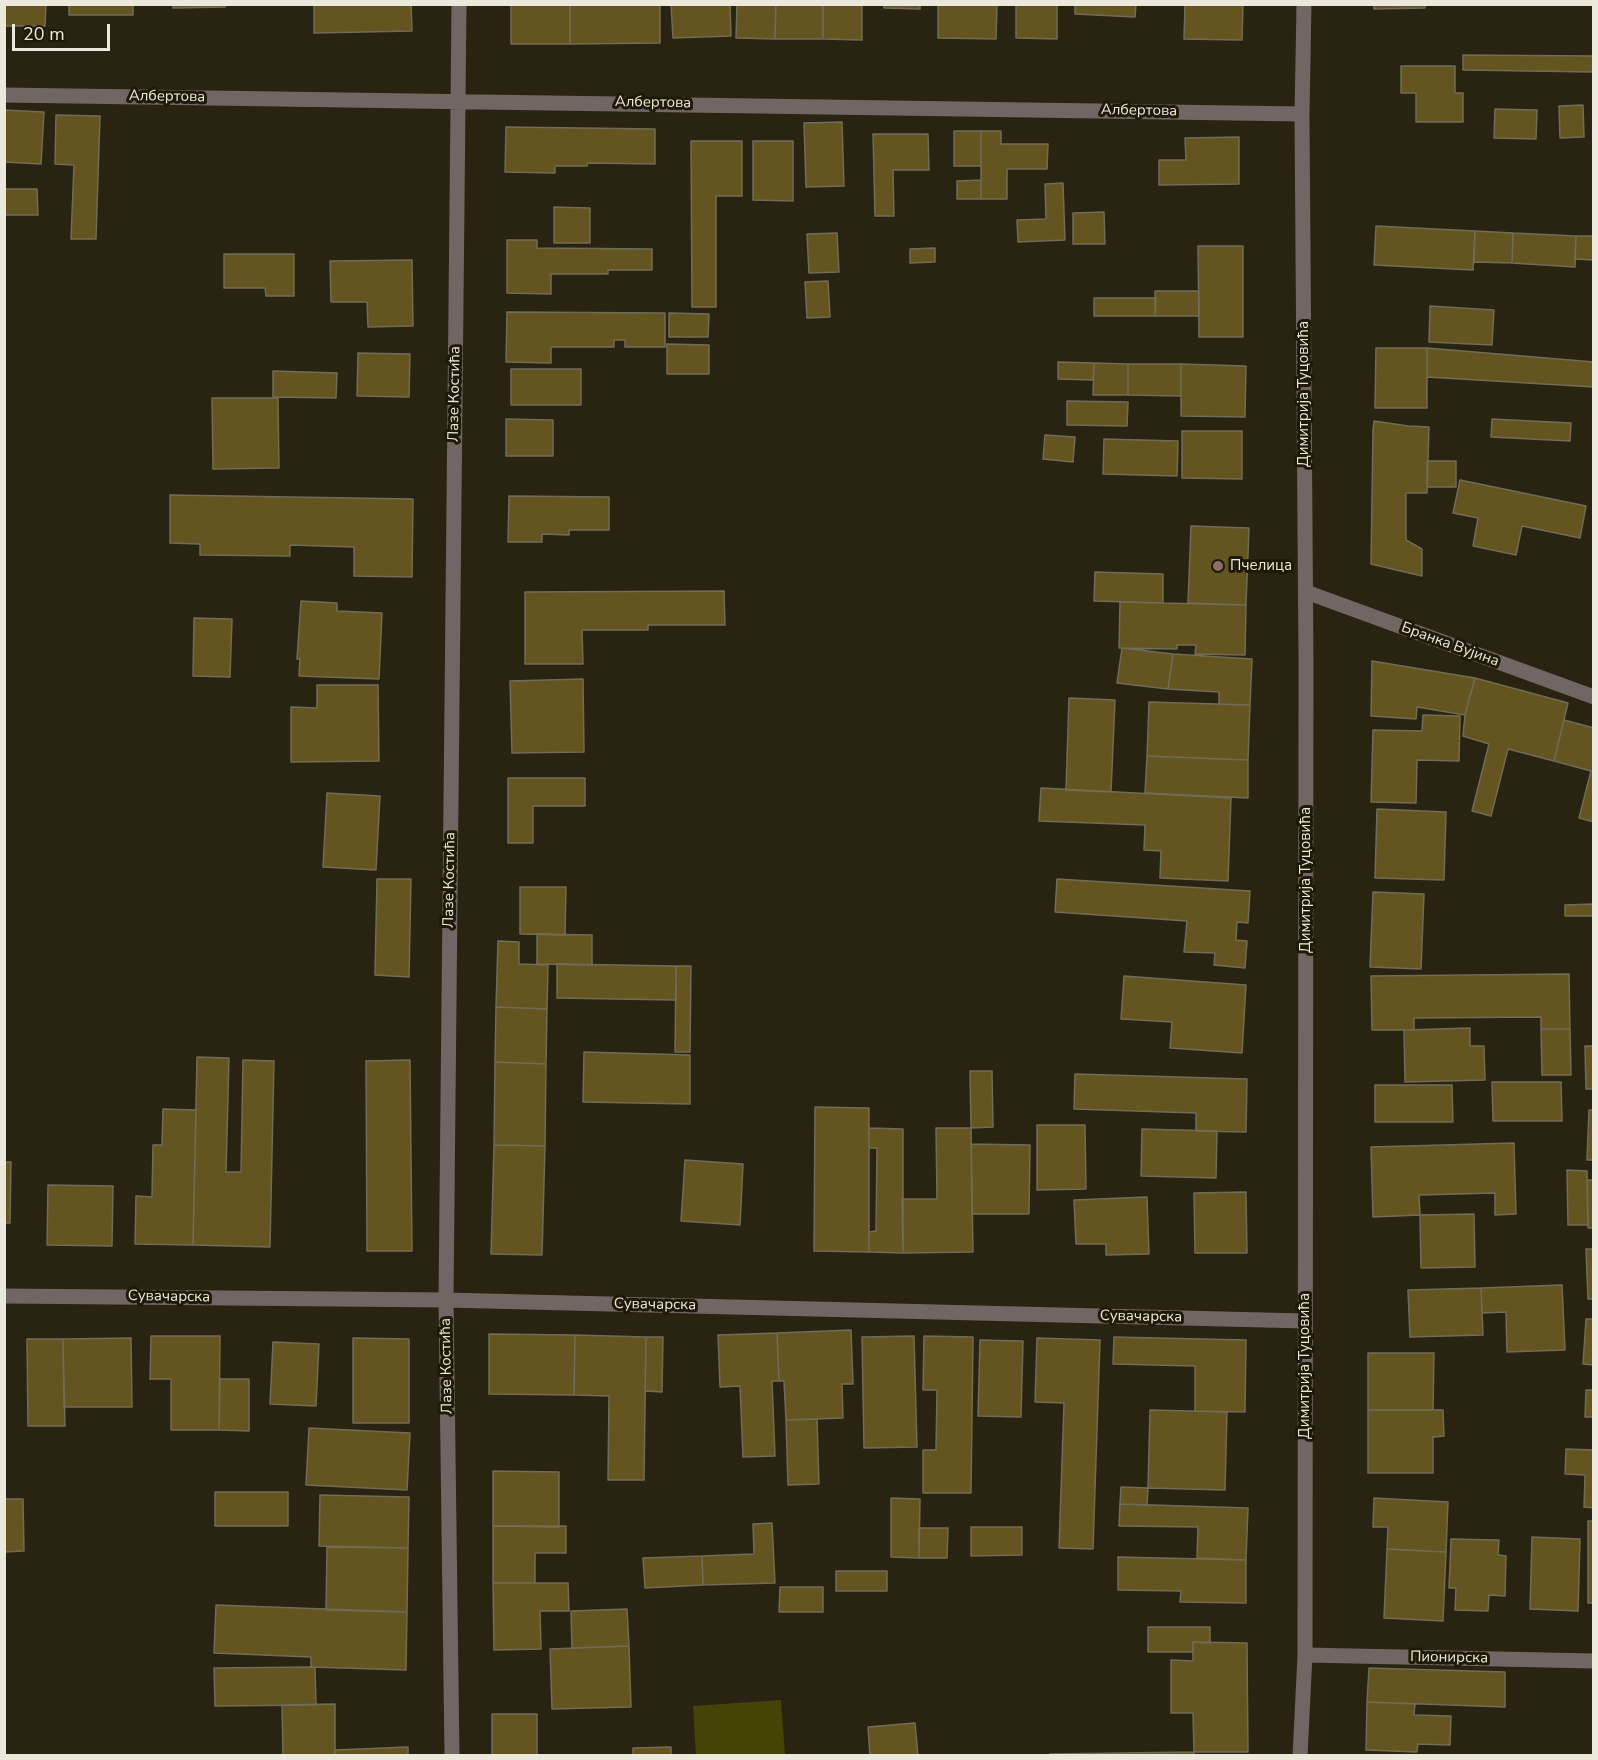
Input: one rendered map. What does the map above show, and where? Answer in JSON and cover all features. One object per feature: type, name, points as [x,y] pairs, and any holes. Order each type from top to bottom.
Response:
[{"type":"street","name":"Лазе Костића","points":[[452,1755],[446,1300],[459,4]]},
{"type":"street","name":"Димитрија Туцовића","points":[[1300,1755],[1305,1655],[1306,592],[1302,114],[1304,4]]},
{"type":"street","name":"Албертова","points":[[4,95],[1302,114]]},
{"type":"street","name":"Бранка Вујина","points":[[1306,592],[1593,697]]},
{"type":"street","name":"Сувачарска","points":[[4,1296],[446,1300],[1305,1322]]},
{"type":"street","name":"Пионирска","points":[[1305,1655],[1593,1660]]},
{"type":"shaded area","points":[[781,1700],[785,1755],[696,1755],[693,1706]]},
{"type":"building","points":[[4,4],[46,4],[45,26],[4,26]]},
{"type":"building","points":[[69,4],[133,4],[133,15],[69,15]]},
{"type":"building","points":[[173,4],[224,4],[225,7],[173,8]]},
{"type":"building","points":[[411,4],[412,31],[314,33],[314,5]]},
{"type":"building","points":[[511,4],[570,5],[570,44],[511,44]]},
{"type":"building","points":[[671,4],[730,4],[731,36],[673,38]]},
{"type":"building","points":[[737,4],[776,4],[775,39],[736,38]]},
{"type":"building","points":[[776,4],[823,4],[823,39],[775,39]]},
{"type":"building","points":[[823,4],[862,4],[862,40],[823,39]]},
{"type":"building","points":[[884,4],[920,4],[920,9],[884,8]]},
{"type":"building","points":[[938,4],[997,4],[996,39],[938,38]]},
{"type":"building","points":[[1016,4],[1057,4],[1057,39],[1016,38]]},
{"type":"building","points":[[1075,4],[1136,4],[1135,17],[1075,14]]},
{"type":"building","points":[[1185,4],[1243,4],[1242,40],[1184,39]]},
{"type":"building","points":[[1374,4],[1425,4],[1425,8],[1374,9]]},
{"type":"building","points":[[570,5],[660,5],[660,43],[570,44]]},
{"type":"building","points":[[1463,55],[1594,56],[1594,72],[1463,70]]},
{"type":"building","points":[[1401,66],[1455,66],[1455,93],[1463,93],[1463,122],[1416,122],[1416,93],[1401,93]]},
{"type":"building","points":[[1583,105],[1584,137],[1560,138],[1559,106]]},
{"type":"building","points":[[1495,109],[1537,110],[1536,139],[1494,138]]},
{"type":"building","points":[[4,110],[44,112],[41,164],[4,162]]},
{"type":"building","points":[[56,115],[100,116],[96,239],[71,239],[74,165],[55,164]]},
{"type":"building","points":[[842,122],[844,186],[806,187],[804,123]]},
{"type":"building","points":[[506,127],[655,129],[655,164],[588,163],[587,166],[555,166],[555,173],[505,172]]},
{"type":"building","points":[[954,131],[981,131],[981,166],[954,166]]},
{"type":"building","points":[[981,131],[1001,131],[1001,144],[1048,144],[1047,169],[1007,169],[1007,199],[981,199]]},
{"type":"building","points":[[873,134],[928,134],[929,170],[893,170],[894,216],[875,216]]},
{"type":"building","points":[[1239,137],[1239,184],[1159,185],[1159,160],[1186,160],[1185,138]]},
{"type":"building","points":[[691,141],[742,141],[742,196],[716,196],[716,307],[692,307]]},
{"type":"building","points":[[753,141],[793,141],[793,201],[753,200]]},
{"type":"building","points":[[981,180],[981,199],[957,199],[957,181]]},
{"type":"building","points":[[1063,183],[1065,240],[1018,242],[1017,220],[1046,219],[1045,184]]},
{"type":"building","points":[[4,189],[37,189],[38,215],[4,215]]},
{"type":"building","points":[[554,207],[590,208],[590,243],[554,243]]},
{"type":"building","points":[[1104,212],[1105,244],[1073,244],[1073,213]]},
{"type":"building","points":[[1376,226],[1475,231],[1473,270],[1374,265]]},
{"type":"building","points":[[1475,231],[1513,233],[1512,263],[1474,262]]},
{"type":"building","points":[[837,233],[839,272],[809,273],[807,234]]},
{"type":"building","points":[[1513,233],[1576,236],[1575,267],[1512,263]]},
{"type":"building","points":[[1576,236],[1594,236],[1594,260],[1575,259]]},
{"type":"building","points":[[507,240],[537,240],[537,248],[652,249],[652,270],[608,270],[608,274],[551,274],[551,294],[507,293]]},
{"type":"building","points":[[1198,246],[1243,246],[1243,337],[1199,337]]},
{"type":"building","points":[[935,248],[935,262],[910,263],[910,249]]},
{"type":"building","points":[[224,254],[294,254],[294,296],[266,296],[265,288],[224,288]]},
{"type":"building","points":[[412,260],[413,326],[368,327],[367,302],[331,302],[330,261]]},
{"type":"building","points":[[828,281],[830,317],[807,318],[805,282]]},
{"type":"building","points":[[1155,291],[1199,291],[1199,316],[1155,316]]},
{"type":"building","points":[[1094,298],[1156,298],[1155,316],[1094,316]]},
{"type":"building","points":[[1430,306],[1494,310],[1492,345],[1429,342]]},
{"type":"building","points":[[507,312],[665,313],[665,347],[625,347],[625,340],[614,340],[614,347],[551,347],[551,363],[506,362]]},
{"type":"building","points":[[669,313],[709,314],[708,337],[669,337]]},
{"type":"building","points":[[667,344],[709,345],[709,374],[667,374]]},
{"type":"building","points":[[1376,348],[1427,348],[1427,408],[1375,408]]},
{"type":"building","points":[[1427,348],[1594,362],[1594,387],[1427,377]]},
{"type":"building","points":[[358,353],[410,354],[409,397],[357,396]]},
{"type":"building","points":[[1058,362],[1094,363],[1093,380],[1058,379]]},
{"type":"building","points":[[1094,363],[1128,364],[1128,395],[1093,395]]},
{"type":"building","points":[[1128,364],[1181,364],[1181,396],[1128,395]]},
{"type":"building","points":[[1181,364],[1246,366],[1245,417],[1181,416]]},
{"type":"building","points":[[511,369],[581,369],[581,405],[511,405]]},
{"type":"building","points":[[273,371],[337,373],[336,398],[273,397]]},
{"type":"building","points":[[212,398],[278,398],[279,468],[213,469]]},
{"type":"building","points":[[1067,401],[1128,402],[1127,426],[1067,425]]},
{"type":"building","points":[[506,419],[553,420],[553,456],[506,456]]},
{"type":"building","points":[[1492,419],[1571,423],[1570,441],[1491,437]]},
{"type":"building","points":[[1374,421],[1429,427],[1427,493],[1406,493],[1406,540],[1422,549],[1422,576],[1371,564]]},
{"type":"building","points":[[1182,431],[1242,431],[1242,479],[1182,478]]},
{"type":"building","points":[[1045,435],[1075,437],[1073,462],[1043,459]]},
{"type":"building","points":[[1104,439],[1178,441],[1177,476],[1103,474]]},
{"type":"building","points":[[1427,461],[1456,461],[1456,487],[1427,487]]},
{"type":"building","points":[[1460,480],[1586,506],[1580,538],[1522,526],[1516,555],[1473,546],[1478,518],[1453,513]]},
{"type":"building","points":[[170,495],[413,499],[412,577],[354,576],[354,547],[290,545],[290,556],[200,555],[200,544],[170,543]]},
{"type":"building","points":[[509,496],[609,497],[609,530],[569,530],[569,535],[542,534],[542,542],[508,542]]},
{"type":"building","name":"Пчелица","points":[[1191,526],[1249,528],[1246,605],[1188,603]]},
{"type":"building","points":[[1095,572],[1163,574],[1163,603],[1094,601]]},
{"type":"building","points":[[724,591],[725,625],[648,625],[648,630],[582,630],[583,664],[525,664],[525,592]]},
{"type":"building","points":[[301,601],[337,603],[337,611],[382,613],[379,679],[299,676],[300,659],[297,659]]},
{"type":"building","points":[[1120,602],[1246,605],[1245,655],[1195,654],[1196,645],[1177,645],[1177,649],[1119,648]]},
{"type":"building","points":[[194,618],[232,619],[230,677],[193,676]]},
{"type":"building","points":[[1122,648],[1173,654],[1168,689],[1117,683]]},
{"type":"building","points":[[1173,654],[1252,659],[1250,705],[1219,704],[1219,692],[1168,689]]},
{"type":"building","points":[[1372,661],[1475,678],[1465,715],[1417,707],[1416,719],[1371,716]]},
{"type":"building","points":[[1475,678],[1568,703],[1554,761],[1508,749],[1491,816],[1472,811],[1489,744],[1463,736],[1465,715]]},
{"type":"building","points":[[583,679],[584,752],[512,753],[510,681]]},
{"type":"building","points":[[317,685],[378,685],[379,761],[291,762],[291,707],[317,708]]},
{"type":"building","points":[[1069,698],[1115,700],[1111,792],[1066,790]]},
{"type":"building","points":[[1149,702],[1250,705],[1248,760],[1147,756]]},
{"type":"building","points":[[1423,715],[1460,716],[1459,761],[1417,760],[1416,803],[1371,802],[1373,730],[1422,731]]},
{"type":"building","points":[[1564,720],[1594,728],[1594,822],[1579,818],[1591,771],[1554,761]]},
{"type":"building","points":[[1147,756],[1248,760],[1248,798],[1145,793]]},
{"type":"building","points":[[508,778],[585,778],[585,806],[533,806],[533,843],[508,843]]},
{"type":"building","points":[[1041,788],[1231,798],[1228,881],[1160,878],[1161,851],[1144,850],[1145,825],[1039,821]]},
{"type":"building","points":[[327,793],[380,796],[376,870],[323,867]]},
{"type":"building","points":[[1377,809],[1446,812],[1444,880],[1375,878]]},
{"type":"building","points":[[377,879],[411,879],[409,977],[375,975]]},
{"type":"building","points":[[1057,879],[1250,891],[1248,923],[1237,922],[1236,940],[1247,941],[1245,968],[1214,965],[1215,953],[1184,952],[1187,921],[1055,912]]},
{"type":"building","points":[[520,887],[566,887],[565,935],[520,934]]},
{"type":"building","points":[[1373,892],[1424,894],[1421,969],[1370,967]]},
{"type":"building","points":[[1594,904],[1594,916],[1565,916],[1565,905]]},
{"type":"building","points":[[537,934],[592,935],[592,965],[537,964]]},
{"type":"building","points":[[498,941],[519,942],[519,964],[548,965],[547,1009],[496,1007]]},
{"type":"building","points":[[557,964],[676,966],[676,1000],[557,998]]},
{"type":"building","points":[[676,966],[691,966],[690,1052],[675,1052]]},
{"type":"building","points":[[1569,974],[1570,1029],[1541,1029],[1541,1017],[1414,1018],[1414,1030],[1372,1030],[1371,976]]},
{"type":"building","points":[[1124,976],[1246,985],[1242,1053],[1170,1048],[1172,1022],[1121,1019]]},
{"type":"building","points":[[496,1007],[547,1009],[546,1064],[495,1062]]},
{"type":"building","points":[[1470,1028],[1470,1046],[1484,1046],[1485,1080],[1405,1082],[1404,1030]]},
{"type":"building","points":[[1541,1029],[1570,1029],[1571,1075],[1542,1075]]},
{"type":"building","points":[[1585,1046],[1594,1046],[1594,1089],[1586,1089]]},
{"type":"building","points":[[584,1052],[690,1055],[690,1104],[583,1102]]},
{"type":"building","points":[[197,1057],[229,1058],[226,1172],[241,1172],[243,1060],[274,1061],[270,1247],[193,1245]]},
{"type":"building","points":[[410,1060],[412,1251],[367,1251],[366,1061]]},
{"type":"building","points":[[495,1062],[546,1064],[545,1146],[494,1145]]},
{"type":"building","points":[[970,1071],[992,1071],[993,1127],[971,1128]]},
{"type":"building","points":[[1075,1074],[1247,1079],[1246,1132],[1196,1131],[1196,1113],[1074,1109]]},
{"type":"building","points":[[1492,1082],[1561,1082],[1562,1121],[1493,1121]]},
{"type":"building","points":[[1375,1085],[1452,1085],[1453,1122],[1375,1122]]},
{"type":"building","points":[[815,1107],[869,1108],[869,1252],[814,1251]]},
{"type":"building","points":[[163,1109],[196,1110],[193,1245],[135,1244],[136,1196],[152,1197],[153,1145],[162,1145]]},
{"type":"building","points":[[1589,1110],[1594,1110],[1594,1160],[1587,1160]]},
{"type":"building","points":[[1037,1125],[1085,1125],[1086,1189],[1037,1190]]},
{"type":"building","points":[[869,1128],[903,1129],[903,1253],[869,1252],[869,1232],[876,1231],[877,1148],[869,1148]]},
{"type":"building","points":[[936,1128],[971,1128],[973,1252],[903,1253],[902,1199],[937,1199]]},
{"type":"building","points":[[1142,1129],[1217,1131],[1216,1178],[1141,1176]]},
{"type":"building","points":[[1514,1143],[1516,1214],[1495,1215],[1495,1193],[1419,1195],[1420,1215],[1373,1217],[1371,1147]]},
{"type":"building","points":[[971,1144],[1030,1145],[1029,1214],[972,1214]]},
{"type":"building","points":[[494,1145],[545,1146],[542,1255],[491,1254]]},
{"type":"building","points":[[685,1160],[743,1164],[740,1225],[681,1221]]},
{"type":"building","points":[[4,1162],[11,1162],[10,1223],[4,1223]]},
{"type":"building","points":[[1567,1170],[1587,1171],[1588,1225],[1568,1225]]},
{"type":"building","points":[[1587,1180],[1594,1180],[1594,1228],[1588,1228]]},
{"type":"building","points":[[48,1185],[113,1186],[112,1246],[47,1245]]},
{"type":"building","points":[[1246,1192],[1247,1253],[1195,1253],[1194,1193]]},
{"type":"building","points":[[1147,1197],[1149,1254],[1106,1255],[1106,1244],[1076,1244],[1074,1200]]},
{"type":"building","points":[[1474,1214],[1475,1267],[1421,1268],[1420,1215]]},
{"type":"building","points":[[1586,1249],[1594,1249],[1594,1299],[1588,1299]]},
{"type":"building","points":[[1562,1285],[1565,1350],[1507,1352],[1506,1312],[1482,1313],[1481,1288]]},
{"type":"building","points":[[1481,1288],[1483,1335],[1410,1337],[1408,1290]]},
{"type":"building","points":[[1586,1319],[1594,1319],[1594,1365],[1583,1364]]},
{"type":"building","points":[[851,1330],[853,1384],[842,1384],[843,1418],[786,1420],[784,1381],[779,1381],[777,1333]]},
{"type":"building","points":[[777,1333],[779,1381],[772,1381],[775,1456],[743,1457],[740,1386],[720,1387],[718,1335]]},
{"type":"building","points":[[489,1334],[575,1335],[574,1395],[489,1394]]},
{"type":"building","points":[[575,1335],[646,1337],[644,1480],[608,1480],[609,1396],[574,1395]]},
{"type":"building","points":[[151,1336],[220,1336],[219,1430],[171,1430],[171,1379],[150,1379]]},
{"type":"building","points":[[914,1336],[917,1447],[864,1448],[862,1337]]},
{"type":"building","points":[[924,1336],[973,1337],[971,1493],[923,1493],[923,1450],[936,1450],[937,1390],[923,1390]]},
{"type":"building","points":[[646,1337],[663,1337],[662,1392],[645,1391]]},
{"type":"building","points":[[1114,1337],[1246,1340],[1245,1412],[1195,1411],[1195,1366],[1113,1364]]},
{"type":"building","points":[[131,1338],[132,1407],[64,1407],[63,1339]]},
{"type":"building","points":[[353,1338],[409,1339],[409,1423],[353,1423]]},
{"type":"building","points":[[1037,1338],[1100,1340],[1093,1549],[1059,1548],[1064,1403],[1035,1402]]},
{"type":"building","points":[[27,1339],[63,1339],[65,1426],[28,1426]]},
{"type":"building","points":[[980,1340],[1023,1341],[1021,1417],[978,1416]]},
{"type":"building","points":[[273,1342],[319,1344],[316,1406],[270,1404]]},
{"type":"building","points":[[1368,1353],[1434,1353],[1433,1410],[1368,1410]]},
{"type":"building","points":[[220,1379],[249,1379],[249,1431],[219,1430]]},
{"type":"building","points":[[1586,1390],[1594,1390],[1594,1438],[1593,1417],[1585,1417]]},
{"type":"building","points":[[1150,1410],[1227,1412],[1225,1490],[1148,1488]]},
{"type":"building","points":[[1368,1410],[1443,1410],[1444,1436],[1433,1437],[1433,1473],[1368,1473]]},
{"type":"building","points":[[817,1419],[819,1484],[788,1485],[786,1420]]},
{"type":"building","points":[[309,1428],[410,1433],[407,1490],[306,1485]]},
{"type":"building","points":[[1566,1449],[1594,1450],[1594,1508],[1584,1507],[1585,1475],[1565,1474]]},
{"type":"building","points":[[493,1471],[559,1472],[559,1527],[493,1526]]},
{"type":"building","points":[[1121,1487],[1148,1488],[1147,1505],[1120,1504]]},
{"type":"building","points":[[215,1492],[288,1492],[288,1526],[215,1526]]},
{"type":"building","points":[[320,1495],[409,1497],[408,1548],[319,1546]]},
{"type":"building","points":[[891,1498],[920,1499],[919,1558],[891,1557]]},
{"type":"building","points":[[1374,1498],[1448,1502],[1446,1552],[1387,1549],[1388,1527],[1373,1527]]},
{"type":"building","points":[[4,1499],[23,1499],[24,1551],[4,1552]]},
{"type":"building","points":[[1120,1504],[1248,1508],[1246,1560],[1197,1558],[1198,1527],[1119,1526]]},
{"type":"building","points":[[1588,1521],[1594,1521],[1594,1603],[1588,1603]]},
{"type":"building","points":[[772,1523],[775,1583],[703,1585],[702,1556],[754,1554],[753,1524]]},
{"type":"building","points":[[493,1526],[566,1526],[566,1553],[535,1553],[535,1583],[493,1583]]},
{"type":"building","points":[[971,1527],[1022,1527],[1022,1555],[971,1556]]},
{"type":"building","points":[[919,1528],[948,1528],[947,1558],[919,1558]]},
{"type":"building","points":[[1532,1537],[1580,1539],[1578,1611],[1530,1609]]},
{"type":"building","points":[[1451,1539],[1499,1540],[1498,1555],[1506,1556],[1505,1596],[1489,1595],[1488,1611],[1455,1610],[1456,1588],[1449,1588]]},
{"type":"building","points":[[327,1547],[408,1548],[407,1612],[326,1610]]},
{"type":"building","points":[[1387,1549],[1446,1552],[1443,1621],[1384,1618]]},
{"type":"building","points":[[702,1556],[703,1585],[645,1588],[643,1558]]},
{"type":"building","points":[[1118,1557],[1246,1560],[1246,1603],[1180,1602],[1181,1591],[1118,1590]]},
{"type":"building","points":[[836,1571],[887,1571],[887,1591],[836,1591]]},
{"type":"building","points":[[493,1583],[568,1583],[569,1611],[540,1611],[541,1649],[494,1650]]},
{"type":"building","points":[[780,1587],[823,1587],[823,1612],[779,1612]]},
{"type":"building","points":[[216,1605],[407,1612],[406,1670],[311,1667],[311,1657],[214,1653]]},
{"type":"building","points":[[627,1609],[629,1646],[572,1648],[571,1611]]},
{"type":"building","points":[[1148,1627],[1210,1627],[1210,1643],[1193,1642],[1193,1652],[1148,1652]]},
{"type":"building","points":[[1193,1642],[1247,1643],[1248,1752],[1194,1752],[1193,1713],[1171,1713],[1171,1660],[1193,1661]]},
{"type":"building","points":[[629,1646],[631,1707],[552,1709],[550,1649]]},
{"type":"building","points":[[315,1667],[316,1705],[215,1706],[214,1668]]},
{"type":"building","points":[[1369,1668],[1505,1672],[1505,1707],[1367,1702]]},
{"type":"building","points":[[1367,1702],[1415,1704],[1414,1715],[1451,1716],[1450,1745],[1418,1744],[1417,1752],[1366,1750]]},
{"type":"building","points":[[335,1704],[335,1756],[283,1756],[282,1705]]},
{"type":"building","points":[[492,1714],[537,1714],[537,1756],[492,1756]]},
{"type":"building","points":[[915,1723],[918,1756],[870,1756],[868,1727]]},
{"type":"building","points":[[408,1747],[408,1756],[335,1756],[335,1750]]},
{"type":"building","points":[[671,1747],[671,1756],[633,1756],[633,1748]]},
{"type":"building","points":[[1194,1752],[1194,1756],[1122,1756],[1122,1753]]},
{"type":"building","points":[[1122,1753],[1122,1756],[1050,1754]]},
{"type":"place","name":"Пчелица","points":[[1218,566]]}]
